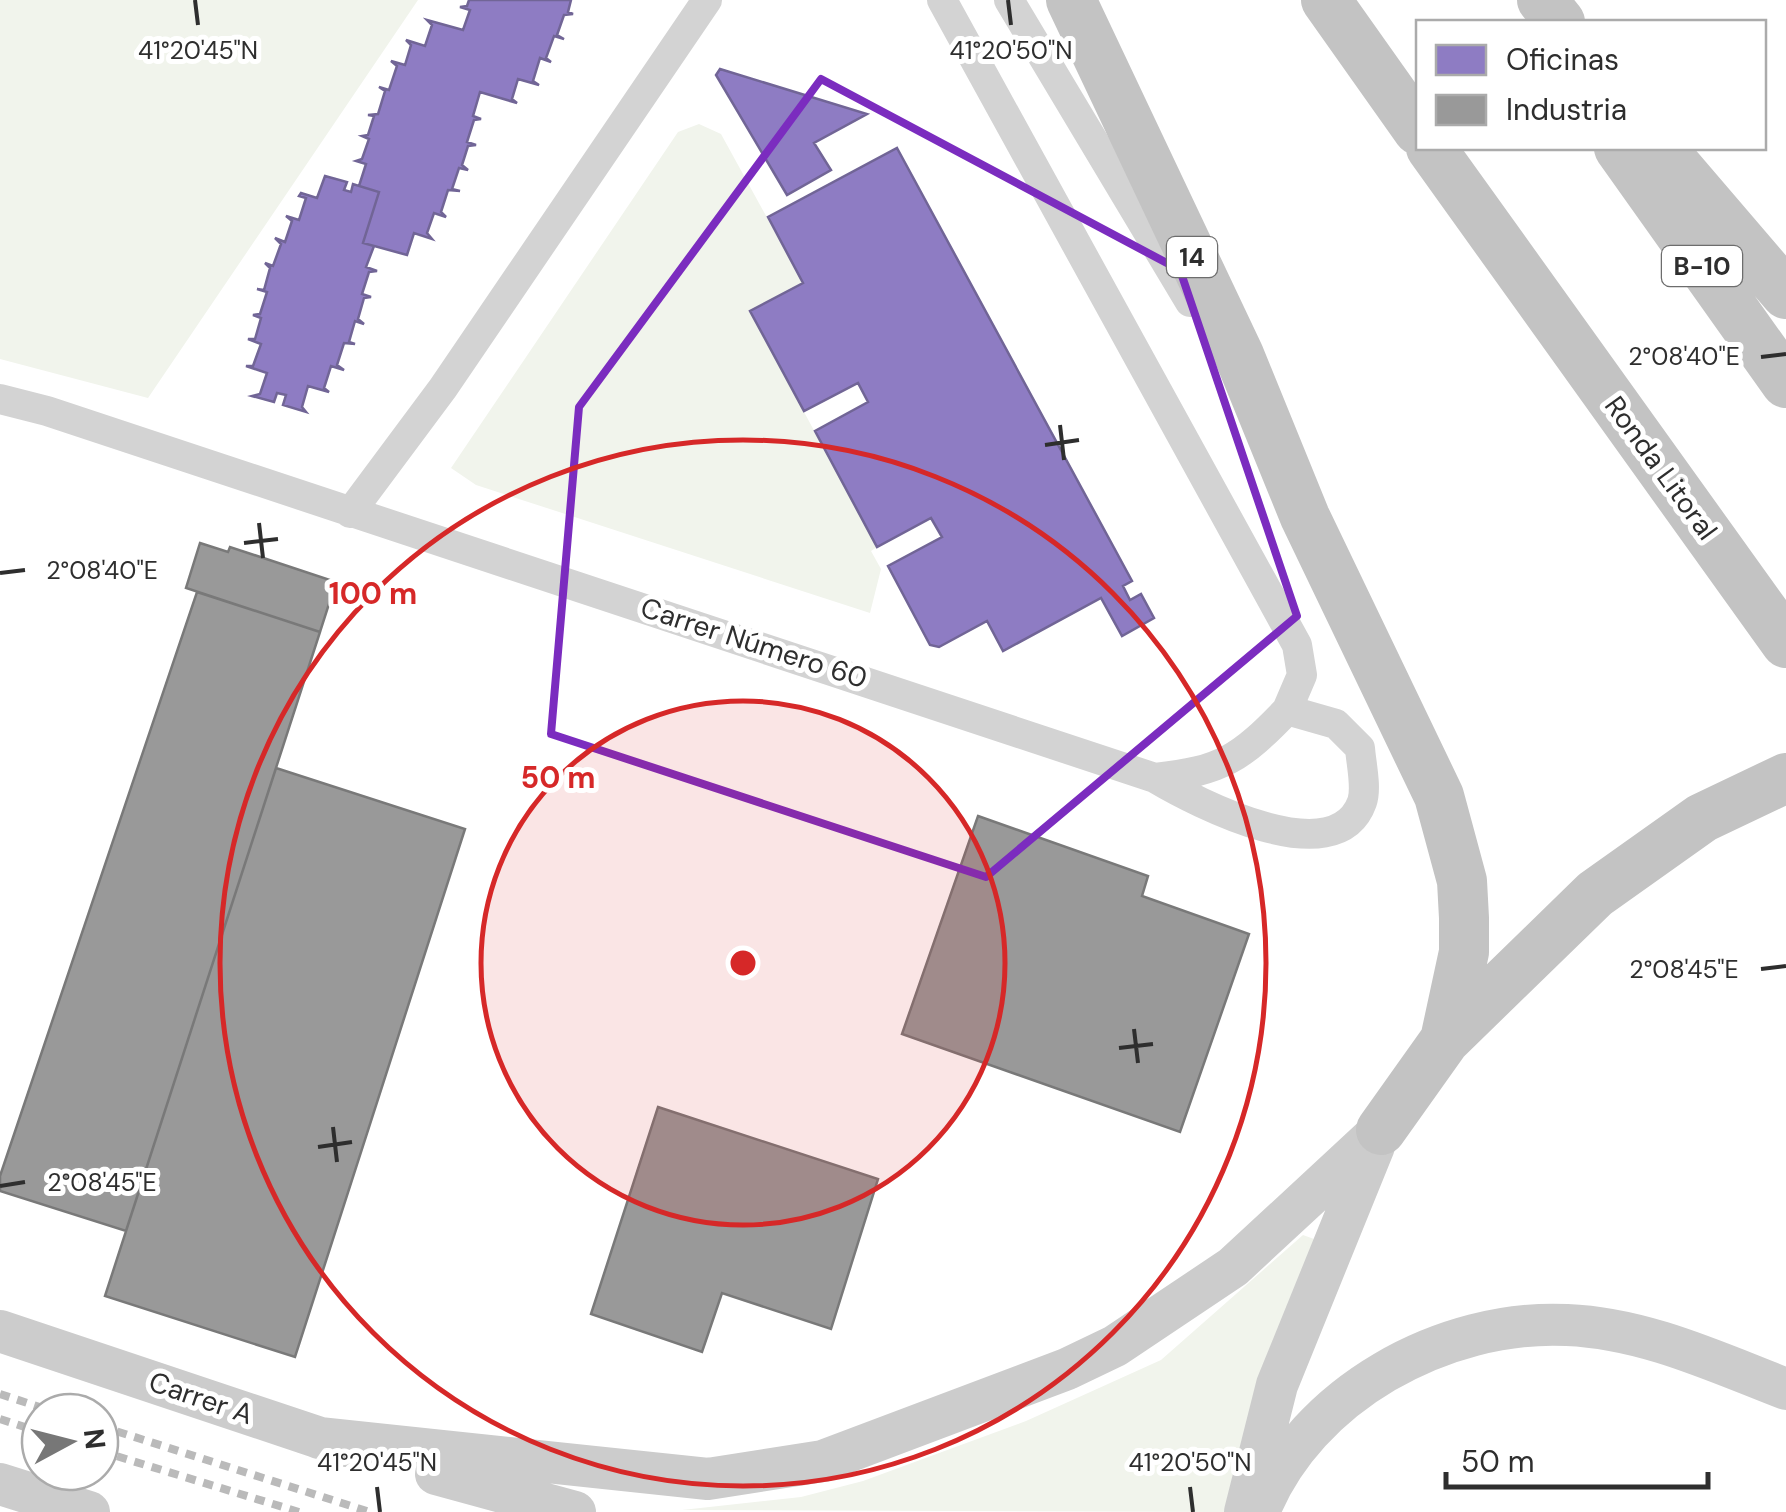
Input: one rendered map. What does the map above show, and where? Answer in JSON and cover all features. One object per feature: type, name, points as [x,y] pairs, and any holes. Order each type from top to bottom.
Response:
[{"type":"highway","name":"14","points":[[1071,0],[1239,355],[1305,517]]},
{"type":"highway","points":[[1326,0],[1416,127]]},
{"type":"highway","points":[[1542,0],[1558,20]]},
{"type":"highway","name":"Ronda Litoral","points":[[1432,150],[1786,643]]},
{"type":"highway","name":"B-10","points":[[1620,150],[1786,383]]},
{"type":"highway","points":[[1663,150],[1786,294]]},
{"type":"highway","points":[[1305,517],[1439,796],[1453,841],[1462,880],[1464,952],[1445,1040]]},
{"type":"highway","points":[[1381,1130],[1445,1040],[1596,894],[1702,818],[1786,778]]},
{"type":"main road","points":[[319,1438],[588,1470],[708,1479],[824,1462],[1049,1376],[1115,1346],[1233,1267],[1381,1130]]},
{"type":"main road","points":[[1245,1512],[1277,1385],[1381,1130]]},
{"type":"main road","points":[[1259,1512],[1299,1449],[1344,1400],[1418,1355],[1484,1333],[1534,1325],[1606,1330],[1655,1340],[1786,1389]]},
{"type":"main road","name":"Carrer A","points":[[0,1331],[319,1438],[576,1512]]},
{"type":"main road","points":[[0,1484],[85,1511]]},
{"type":"street","points":[[350,513],[443,388],[706,0]]},
{"type":"street","name":"Carrer Número 60","points":[[942,0],[1297,646],[1302,675],[1287,710],[1255,743],[1206,772],[1155,778]]},
{"type":"street","points":[[1010,0],[1220,353],[1305,517]]},
{"type":"street","name":"Carrer Número 60","points":[[0,392],[10,405],[798,657],[1155,778],[1196,803],[1303,836],[1332,834],[1352,818],[1363,800],[1360,748],[1336,724],[1287,710]]},
{"type":"highlighted area","points":[[821,79],[1180,270],[1297,616],[986,877],[551,734],[579,407]]},
{"type":"shaded area","points":[[0,0],[418,0],[148,398],[0,359]]},
{"type":"shaded area","points":[[699,124],[721,134],[803,283],[750,312],[877,547],[871,551],[881,569],[870,613],[476,485],[451,468],[678,132]]},
{"type":"shaded area","points":[[1303,1235],[1314,1239],[1239,1451],[1224,1512],[682,1510],[801,1497],[863,1481],[1026,1421],[1161,1360]]},
{"type":"building: Oficinas","points":[[469,0],[571,0],[568,12],[573,14],[564,15],[557,35],[564,39],[554,36],[546,58],[551,62],[540,58],[533,81],[539,85],[518,79],[512,99],[517,103],[480,92],[473,116],[481,119],[474,120],[467,142],[476,145],[468,146],[462,165],[468,170],[459,168],[452,189],[460,191],[448,190],[441,212],[446,217],[434,213],[427,233],[432,239],[414,233],[407,255],[363,243],[379,192],[359,186],[366,164],[356,161],[362,159],[369,139],[362,136],[368,135],[374,116],[368,115],[378,114],[385,91],[379,87],[389,90],[397,66],[391,61],[405,65],[411,45],[406,40],[425,46],[432,25],[427,20],[463,30],[470,10],[460,7],[467,6]]},
{"type":"building: Oficinas","points":[[720,69],[867,114],[814,143],[831,170],[787,195],[716,75]]},
{"type":"building: Oficinas","points":[[897,148],[1132,581],[1123,586],[1130,600],[1141,594],[1154,618],[1122,636],[1101,598],[1003,651],[987,621],[939,647],[930,645],[888,566],[942,537],[931,518],[877,547],[815,431],[868,402],[858,383],[804,411],[750,311],[803,283],[768,217]]},
{"type":"building: Oficinas","points":[[325,176],[347,182],[344,190],[351,192],[353,184],[379,192],[363,243],[374,246],[366,267],[377,271],[369,272],[362,294],[371,297],[364,298],[358,319],[364,324],[355,321],[349,342],[355,344],[344,343],[337,365],[344,370],[331,366],[324,388],[329,392],[308,386],[302,407],[306,412],[283,405],[286,395],[277,393],[274,402],[252,396],[260,394],[267,373],[246,366],[253,366],[261,344],[248,339],[255,339],[261,318],[253,315],[260,314],[267,292],[257,289],[264,290],[270,268],[265,263],[273,266],[281,244],[275,238],[285,242],[292,221],[286,216],[299,220],[306,198],[299,196],[301,193],[317,198]]},
{"type":"building: Industria","points":[[200,543],[228,552],[230,547],[336,582],[320,632],[186,588]]},
{"type":"building: Industria","points":[[197,592],[320,632],[126,1231],[0,1191],[0,1176]]},
{"type":"building: Industria","points":[[276,768],[465,829],[295,1357],[105,1296]]},
{"type":"building: Industria","points":[[978,816],[1148,876],[1142,896],[1249,934],[1180,1132],[902,1034]]},
{"type":"building: Industria","points":[[658,1107],[878,1179],[831,1329],[722,1293],[702,1352],[591,1314]]},
{"type":"railway","points":[[0,1394],[20,1401]]},
{"type":"railway","points":[[0,1419],[20,1426]]},
{"type":"railway","points":[[120,1432],[370,1512]]},
{"type":"railway","points":[[120,1457],[299,1512]]}]
